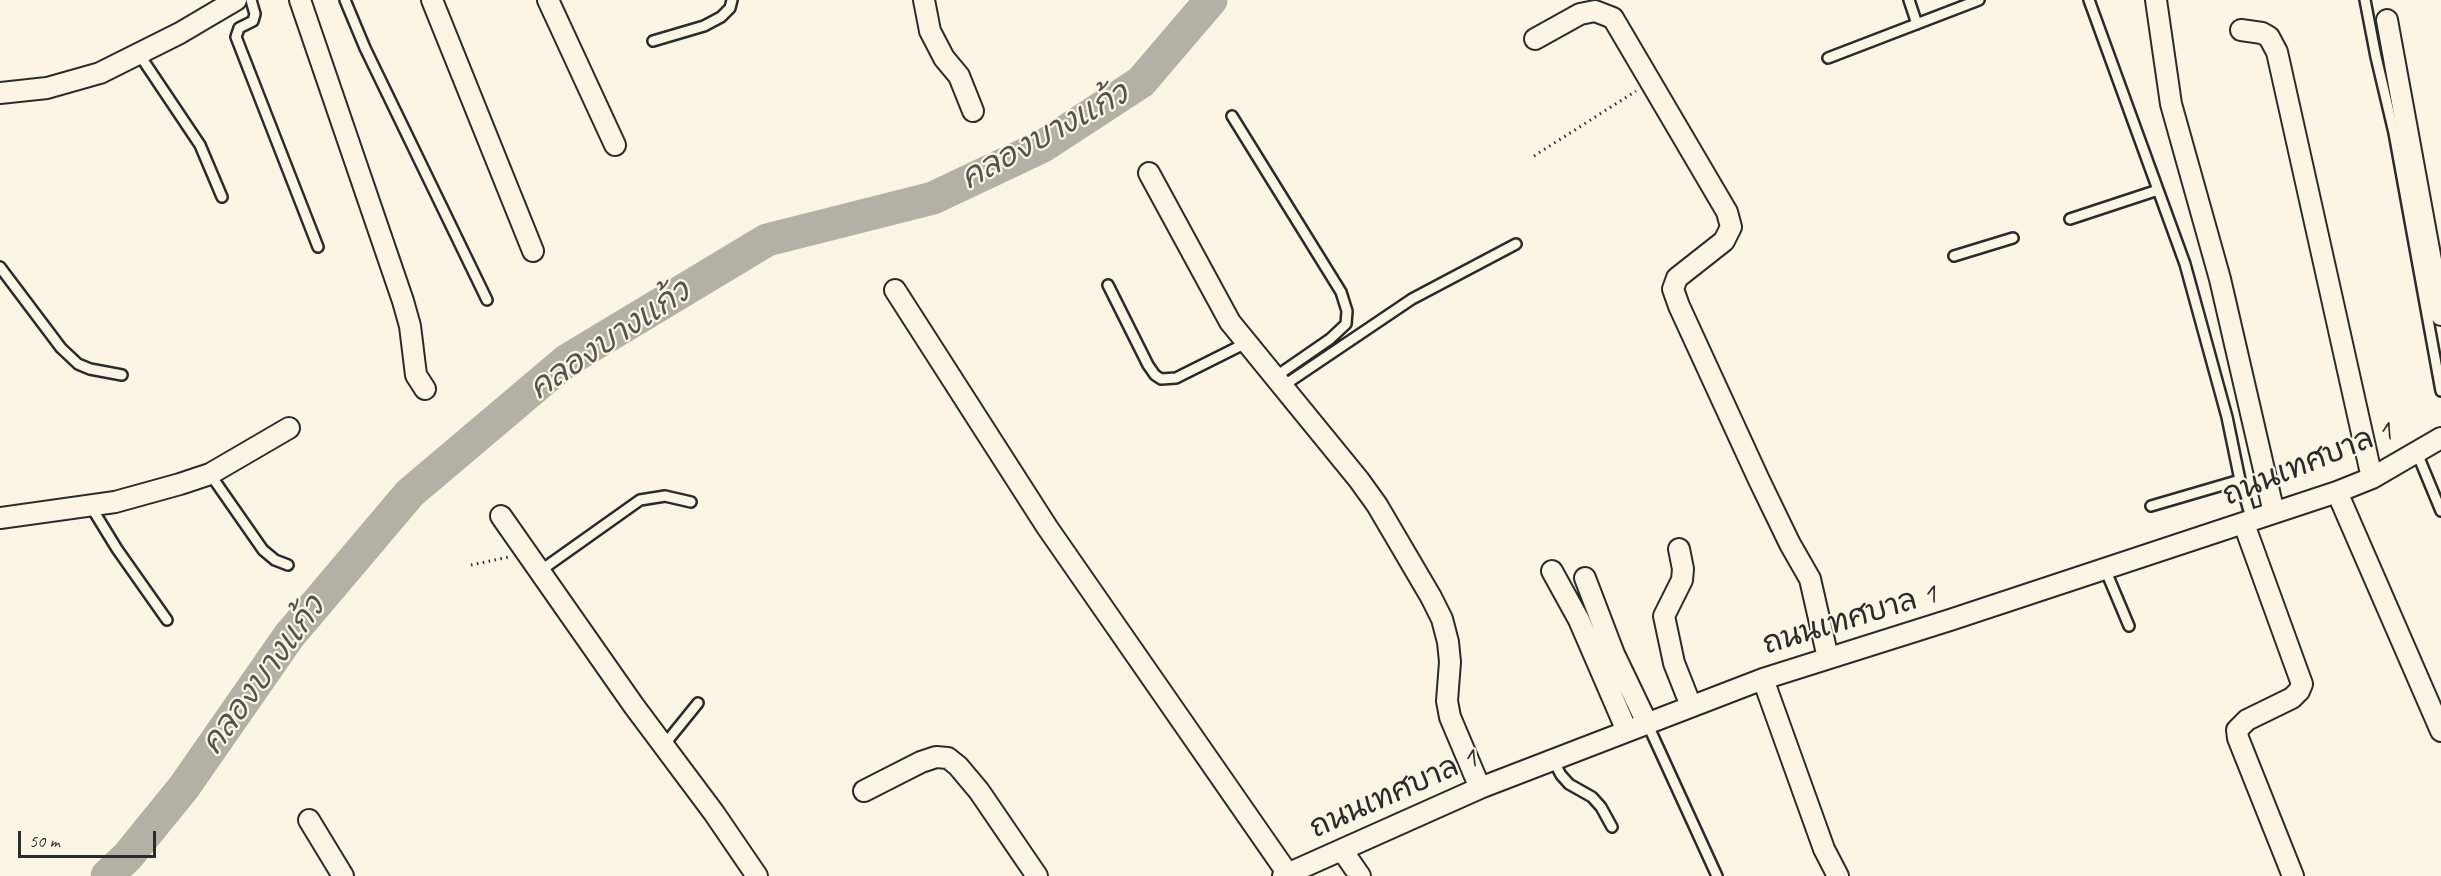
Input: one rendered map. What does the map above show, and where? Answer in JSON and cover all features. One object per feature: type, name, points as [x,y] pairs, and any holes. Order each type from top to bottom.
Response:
[{"type":"street","points":[[0,93],[47,88],[100,73],[180,33],[236,0]]},
{"type":"street","points":[[300,0],[403,300],[410,326],[416,375],[425,389]]},
{"type":"street","points":[[432,0],[533,251]]},
{"type":"street","points":[[548,0],[615,146]]},
{"type":"street","points":[[924,0],[930,31],[944,58],[959,76],[973,111]]},
{"type":"street","points":[[2156,0],[2171,104],[2220,279],[2274,513]]},
{"type":"street","points":[[1535,39],[1581,14],[1594,11],[1613,18],[1727,212],[1731,227],[1725,242],[1677,278],[1673,289],[1759,480],[1810,579],[1828,658]]},
{"type":"street","points":[[2387,20],[2441,315]]},
{"type":"street","points":[[2241,30],[2262,33],[2269,37],[2277,52],[2372,478]]},
{"type":"street","points":[[1149,173],[1230,322],[1371,496],[1431,597],[1442,619],[1448,642],[1450,662],[1447,701],[1450,717],[1480,788]]},
{"type":"street","points":[[896,290],[1047,526],[1286,875]]},
{"type":"street","points":[[0,518],[115,502],[210,474],[289,428]]},
{"type":"street","name":"ถนนเทศบาล 1","points":[[1286,875],[1480,788],[1690,706],[1763,679],[2337,492],[2372,478],[2441,438]]},
{"type":"street","points":[[2337,492],[2441,731]]},
{"type":"street","points":[[501,516],[757,876]]},
{"type":"street","points":[[2248,522],[2302,684],[2292,698],[2247,720],[2238,730],[2238,738],[2293,876]]},
{"type":"street","points":[[1678,549],[1683,569],[1682,580],[1664,616],[1674,663],[1690,706]]},
{"type":"street","points":[[1552,571],[1579,620],[1627,731]]},
{"type":"street","points":[[1585,578],[1614,654],[1647,723]]},
{"type":"street","points":[[1763,679],[1824,849],[1838,876]]},
{"type":"street","points":[[864,791],[921,762],[936,757],[948,758],[958,766],[979,791],[1037,876]]},
{"type":"street","points":[[309,820],[343,876]]},
{"type":"street","points":[[1342,850],[1360,876]]},
{"type":"lane","points":[[251,0],[255,14],[253,21],[239,28],[236,37],[318,246]]},
{"type":"lane","points":[[345,0],[365,48],[487,300]]},
{"type":"lane","points":[[653,41],[704,26],[721,17],[730,8],[732,0]]},
{"type":"lane","points":[[1909,0],[1917,24]]},
{"type":"lane","points":[[1828,58],[1979,0]]},
{"type":"lane","points":[[2089,0],[2185,264],[2227,417],[2248,522]]},
{"type":"lane","points":[[2365,0],[2394,133],[2441,391]]},
{"type":"lane","points":[[139,54],[200,145],[222,197]]},
{"type":"lane","points":[[1232,116],[1341,292],[1347,311],[1346,324],[1279,381]]},
{"type":"lane","points":[[2070,219],[2158,190]]},
{"type":"lane","points":[[1954,256],[2013,237]]},
{"type":"lane","points":[[1279,381],[1412,299],[1516,244]]},
{"type":"lane","points":[[0,267],[61,348],[78,364],[90,369],[122,375]]},
{"type":"lane","points":[[1108,285],[1148,365],[1161,379],[1176,378],[1246,343]]},
{"type":"lane","points":[[2416,453],[2441,512]]},
{"type":"lane","points":[[210,474],[263,550],[274,560],[288,565]]},
{"type":"lane","points":[[2151,506],[2240,480]]},
{"type":"lane","points":[[540,571],[640,500],[665,495],[691,502]]},
{"type":"lane","points":[[90,505],[117,549],[167,620]]},
{"type":"lane","points":[[2105,569],[2129,626]]},
{"type":"lane","points":[[664,745],[698,703]]},
{"type":"lane","points":[[1647,723],[1717,876]]},
{"type":"lane","points":[[1553,760],[1565,780],[1592,797],[1601,807],[1612,827]]},
{"type":"path","points":[[1534,156],[1650,82]]},
{"type":"path","points":[[471,565],[529,553]]},
{"type":"waterway","name":"คลองบางแก้ว","points":[[107,876],[128,856],[184,787],[289,636],[410,493],[566,361],[767,240],[933,198],[1043,146],[1141,82],[1211,0]]}]
